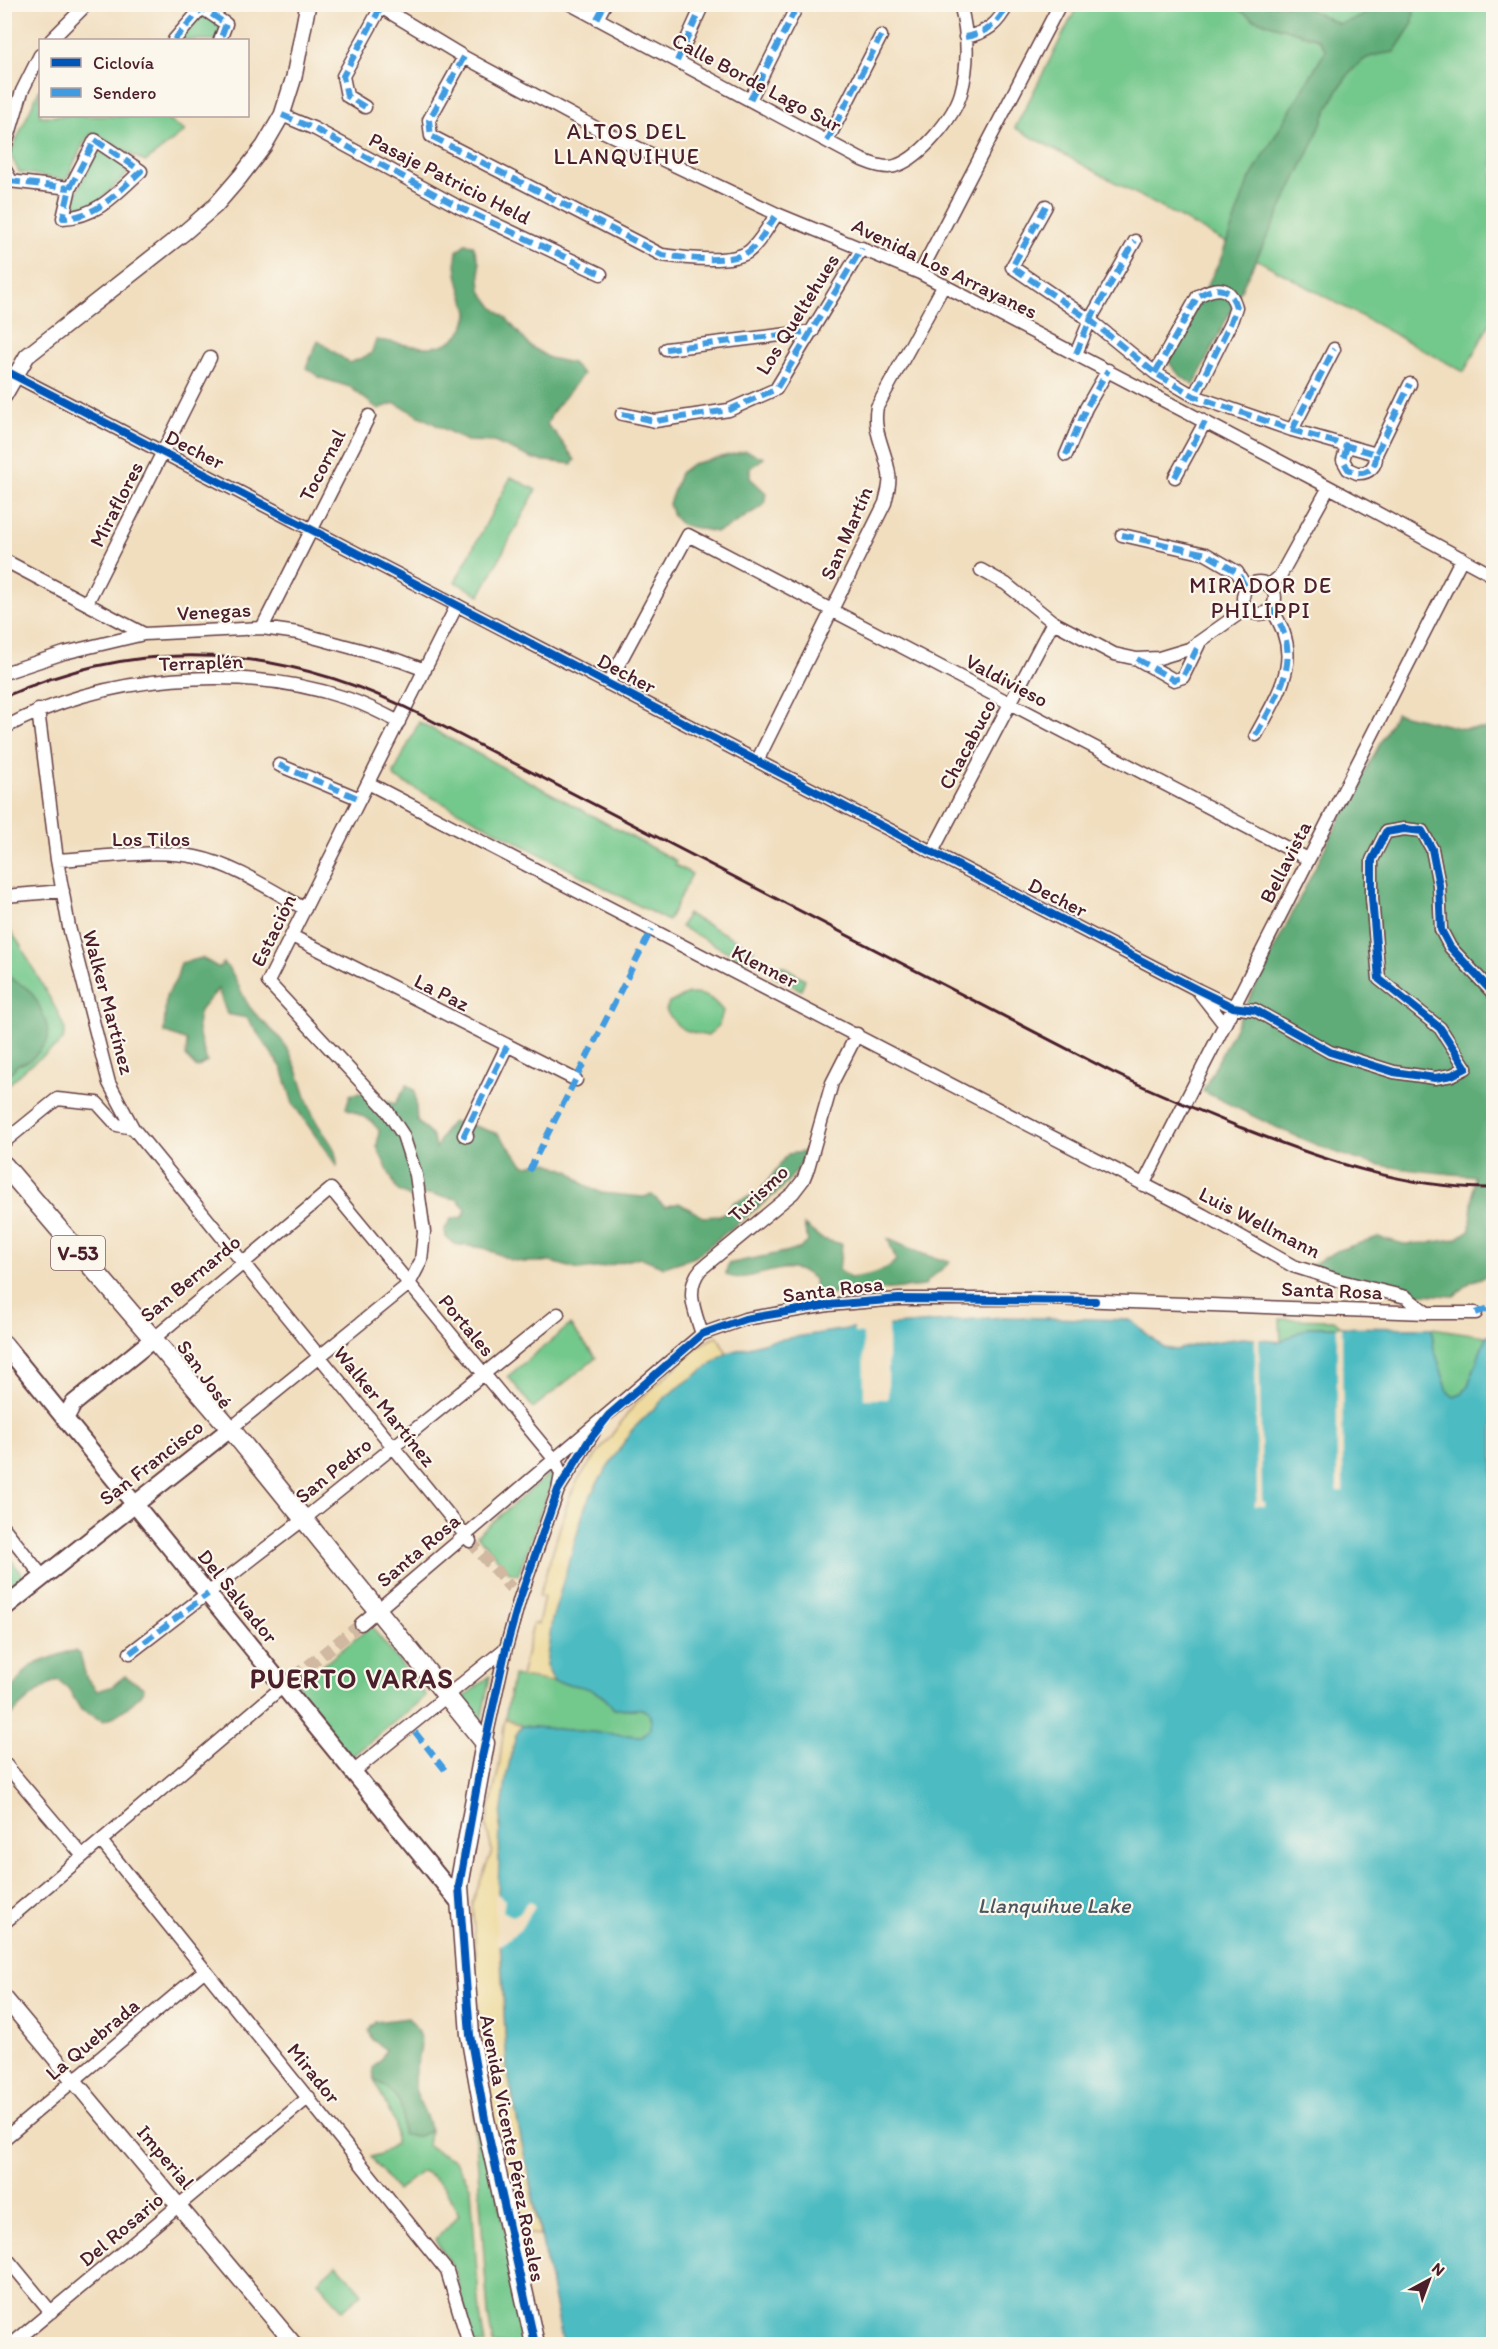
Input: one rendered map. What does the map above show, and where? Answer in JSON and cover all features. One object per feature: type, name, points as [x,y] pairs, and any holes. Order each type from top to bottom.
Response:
[{"type":"main road","name":"V-53","points":[[4,1165],[152,1340]]},
{"type":"main road","name":"San Bernardo","points":[[65,1419],[69,1408],[152,1340]]},
{"type":"main road","name":"San José","points":[[152,1340],[300,1522],[370,1617],[443,1699],[483,1750]]},
{"type":"main road","name":"Del Salvador","points":[[4,1344],[208,1594],[288,1681],[353,1772],[460,1903]]},
{"type":"main road","points":[[49,1400],[66,1404],[78,1400]]},
{"type":"main road","name":"San Francisco","points":[[4,1608],[226,1432]]},
{"type":"main road","name":"Avenida Vicente Pérez Rosales","points":[[483,1750],[461,1867],[460,1903],[470,2036],[488,2131],[535,2344]]},
{"type":"street","points":[[52,39],[87,4]]},
{"type":"street","points":[[4,396],[10,373],[27,356],[145,266],[215,206],[264,146],[282,115],[294,77],[308,4]]},
{"type":"street","name":"Calle Borde Lago Sur","points":[[570,4],[827,141],[868,162],[881,166],[898,165],[932,138],[955,107],[964,78],[966,38]]},
{"type":"street","points":[[597,19],[604,4]]},
{"type":"street","points":[[676,61],[703,4]]},
{"type":"street","points":[[960,4],[966,38],[983,34],[1001,19],[1008,4]]},
{"type":"street","points":[[920,273],[1060,4]]},
{"type":"street","points":[[365,107],[347,96],[343,75],[379,6]]},
{"type":"street","name":"Avenida Los Arrayanes","points":[[379,6],[464,57],[598,129],[777,214],[920,273],[1108,370],[1494,576]]},
{"type":"street","points":[[175,39],[199,7],[226,24],[220,39]]},
{"type":"street","points":[[750,100],[795,12]]},
{"type":"street","points":[[827,141],[881,36]]},
{"type":"street","points":[[4,151],[22,91],[39,57]]},
{"type":"street","points":[[464,57],[429,120],[431,136],[662,255],[683,258],[737,257],[749,251],[777,214]]},
{"type":"street","name":"Pasaje Patricio Held","points":[[282,115],[315,129],[459,207],[601,274]]},
{"type":"street","points":[[95,140],[141,171],[102,206],[79,218],[63,218],[70,188],[95,140]]},
{"type":"street","points":[[4,168],[7,171],[7,184],[70,188]]},
{"type":"street","points":[[1046,206],[1012,267],[1090,320],[1155,373],[1194,396],[1292,430],[1376,454]]},
{"type":"street","points":[[1076,354],[1090,320],[1136,241]]},
{"type":"street","name":"Los Queltehues","points":[[622,414],[655,420],[729,410],[777,389],[862,248]]},
{"type":"street","name":"San Martín","points":[[757,761],[885,503],[890,485],[889,474],[877,437],[875,418],[877,407],[944,285]]},
{"type":"street","points":[[1155,373],[1198,296],[1210,289],[1222,289],[1230,294],[1236,308],[1232,322],[1194,396]]},
{"type":"street","points":[[666,349],[813,331]]},
{"type":"street","points":[[1292,430],[1334,348]]},
{"type":"street","name":"Miraflores","points":[[87,603],[210,358]]},
{"type":"street","points":[[1066,456],[1086,408],[1108,370]]},
{"type":"street","name":"Decher","points":[[10,373],[1198,990],[1233,1007],[1255,1010],[1330,1052],[1394,1072],[1435,1078],[1452,1076],[1466,1068],[1440,1028],[1379,979],[1372,898],[1372,860],[1386,832],[1404,829],[1422,831],[1432,849],[1439,885],[1441,930],[1450,947],[1494,994]]},
{"type":"street","points":[[1347,446],[1343,460],[1348,469],[1357,473],[1370,470],[1410,384]]},
{"type":"street","name":"Tocornal","points":[[262,628],[369,416]]},
{"type":"street","points":[[1175,477],[1205,422]]},
{"type":"street","points":[[1270,585],[1280,576],[1329,487]]},
{"type":"street","points":[[1122,535],[1206,554],[1237,572],[1246,587]]},
{"type":"street","name":"Valdivieso","points":[[608,684],[688,536],[1308,859]]},
{"type":"street","name":"Bellavista","points":[[1143,1185],[1462,558]]},
{"type":"street","points":[[4,560],[144,634]]},
{"type":"street","points":[[981,570],[1006,584],[1053,622],[1114,654],[1137,659],[1174,680],[1183,677],[1199,644]]},
{"type":"street","points":[[1260,581],[1270,585],[1276,600],[1271,609],[1258,614],[1246,608],[1243,595],[1246,587],[1260,581]]},
{"type":"street","name":"Estación","points":[[409,1284],[421,1261],[425,1242],[416,1175],[409,1148],[386,1109],[268,982],[457,605]]},
{"type":"street","points":[[1137,659],[1169,656],[1199,644],[1246,608]]},
{"type":"street","points":[[1256,735],[1280,692],[1288,661],[1285,634],[1271,609]]},
{"type":"street","name":"Chacabuco","points":[[932,852],[1053,622]]},
{"type":"street","name":"Venegas","points":[[4,674],[74,651],[144,634],[262,628],[298,633],[401,661],[425,670]]},
{"type":"street","name":"Terraplén","points":[[4,728],[38,710],[68,699],[121,687],[191,680],[256,680],[336,695],[364,705],[399,722]]},
{"type":"street","name":"Walker Martínez","points":[[38,710],[57,860],[69,927],[109,1083],[133,1128],[467,1538]]},
{"type":"street","points":[[279,765],[360,799]]},
{"type":"street","name":"Klenner","points":[[368,783],[857,1034],[1143,1185]]},
{"type":"street","name":"Los Tilos","points":[[57,860],[169,854],[198,857],[221,865],[305,909]]},
{"type":"street","points":[[5,896],[63,891]]},
{"type":"street","name":"La Paz","points":[[292,936],[576,1080]]},
{"type":"street","name":"Decher","points":[[1198,990],[1224,1024]]},
{"type":"street","name":"Turismo","points":[[702,1334],[692,1302],[691,1290],[694,1279],[702,1269],[793,1193],[803,1180],[832,1083],[857,1034]]},
{"type":"street","points":[[466,1136],[464,1135],[507,1046]]},
{"type":"street","points":[[4,1142],[57,1099],[97,1103],[117,1125],[133,1128]]},
{"type":"street","name":"Luis Wellmann","points":[[1143,1185],[1203,1215],[1293,1266],[1341,1281],[1406,1296],[1427,1313]]},
{"type":"street","name":"Portales","points":[[331,1189],[555,1460]]},
{"type":"street","name":"San Bernardo","points":[[152,1340],[331,1189]]},
{"type":"street","name":"San Francisco","points":[[226,1432],[409,1284]]},
{"type":"street","name":"Santa Rosa","points":[[370,1617],[467,1538],[702,1334],[745,1319],[828,1305],[899,1299],[1049,1299],[1476,1313]]},
{"type":"street","name":"San Pedro","points":[[130,1653],[300,1522],[558,1314]]},
{"type":"street","points":[[558,1490],[590,1439],[609,1414]]},
{"type":"street","points":[[483,1750],[520,1598],[558,1490],[561,1474],[555,1460]]},
{"type":"street","points":[[4,1528],[44,1577]]},
{"type":"street","points":[[511,1588],[520,1598]]},
{"type":"street","points":[[353,1772],[506,1648]]},
{"type":"street","points":[[4,1923],[288,1681]]},
{"type":"street","points":[[4,1764],[82,1856]]},
{"type":"street","name":"Mirador","points":[[101,1841],[447,2271],[469,2344]]},
{"type":"street","name":"La Quebrada","points":[[4,2139],[205,1970]]},
{"type":"street","name":"Imperial","points":[[4,1997],[179,2206],[286,2342]]},
{"type":"street","name":"Del Rosario","points":[[12,2344],[309,2097]]},
{"type":"street","points":[[4,2255],[51,2313]]},
{"type":"green space","points":[[1078,5],[1493,5],[1493,317],[1464,372],[1015,128]]},
{"type":"green space","points":[[1232,5],[1300,5],[1339,24],[1361,17],[1375,5],[1408,5],[1414,10],[1413,23],[1394,52],[1367,58],[1358,64],[1334,96],[1313,144],[1194,385],[1179,375],[1168,360],[1220,261],[1248,182],[1326,50],[1318,39],[1253,19]]},
{"type":"green space","points":[[203,14],[221,26],[216,39],[180,39]]},
{"type":"green space","points":[[39,90],[39,117],[163,117],[185,131],[145,162],[92,133],[83,144],[66,180],[19,172],[10,154]]},
{"type":"green space","points":[[99,145],[133,168],[99,201],[74,209],[77,192]]},
{"type":"green space","points":[[465,244],[473,245],[479,262],[481,291],[493,307],[506,318],[530,346],[549,358],[572,363],[583,374],[552,413],[547,425],[575,460],[572,464],[536,460],[494,442],[467,441],[395,403],[378,409],[350,387],[321,378],[306,368],[318,341],[350,363],[371,354],[376,340],[430,347],[450,341],[459,334],[468,316],[456,264],[457,251]]},
{"type":"green space","points":[[746,451],[764,458],[750,468],[750,478],[766,493],[764,505],[727,528],[716,532],[682,525],[673,516],[669,504],[680,473],[692,464]]},
{"type":"green space","points":[[511,477],[536,490],[480,595],[455,582]]},
{"type":"green space","points":[[1396,713],[1464,729],[1493,729],[1493,1274],[1472,1281],[1454,1296],[1419,1294],[1321,1272],[1311,1265],[1339,1250],[1378,1237],[1404,1244],[1456,1239],[1470,1230],[1474,1176],[1399,1168],[1355,1159],[1297,1137],[1203,1091],[1328,842]]},
{"type":"green space","points":[[419,722],[676,861],[675,865],[692,874],[668,921],[395,778],[394,773]]},
{"type":"green space","points":[[687,914],[754,949],[747,962],[681,927]]},
{"type":"green space","points":[[5,924],[19,943],[65,1030],[63,1040],[57,1046],[26,1068],[5,1088]]},
{"type":"green space","points":[[202,958],[219,968],[223,963],[228,968],[252,1010],[287,1048],[296,1066],[312,1112],[333,1147],[337,1166],[293,1104],[282,1068],[247,1018],[227,1014],[218,989],[201,1009],[198,1017],[199,1036],[207,1062],[197,1068],[186,1057],[187,1041],[164,1032],[166,996],[176,980],[181,963]]},
{"type":"green space","points":[[781,965],[805,979],[801,990],[773,975]]},
{"type":"green space","points":[[4,969],[9,977],[29,990],[36,999],[48,1033],[47,1041],[33,1058],[17,1065],[5,1080]]},
{"type":"green space","points":[[688,994],[708,997],[723,1011],[719,1025],[708,1036],[683,1029],[666,1010],[669,1003]]},
{"type":"green space","points":[[407,1085],[415,1091],[417,1121],[432,1136],[436,1148],[446,1128],[453,1122],[463,1122],[498,1134],[523,1164],[529,1166],[543,1161],[571,1172],[583,1184],[601,1193],[643,1197],[652,1195],[665,1207],[679,1203],[703,1217],[718,1216],[726,1212],[734,1202],[758,1194],[788,1154],[804,1152],[798,1169],[781,1189],[695,1257],[664,1267],[640,1257],[603,1267],[579,1270],[552,1262],[511,1260],[484,1248],[454,1244],[446,1237],[445,1229],[451,1219],[463,1217],[466,1209],[457,1199],[429,1194],[410,1197],[397,1190],[377,1147],[379,1130],[370,1120],[346,1108],[350,1095],[359,1093],[395,1104]]},
{"type":"green space","points":[[804,1225],[822,1239],[842,1244],[839,1270],[850,1278],[875,1273],[887,1268],[896,1260],[888,1239],[923,1254],[950,1262],[924,1286],[815,1296],[814,1279],[803,1272],[791,1269],[745,1277],[726,1274],[728,1264],[799,1249],[808,1242]]},
{"type":"green space","points":[[1280,1319],[1334,1320],[1342,1327],[1308,1327],[1281,1342]]},
{"type":"green space","points":[[570,1325],[596,1358],[533,1408],[508,1376]]},
{"type":"green space","points":[[1432,1328],[1486,1336],[1467,1388],[1462,1394],[1454,1397],[1448,1392],[1433,1345]]},
{"type":"green space","points":[[549,1474],[553,1477],[518,1575],[508,1571],[477,1535]]},
{"type":"green space","points":[[5,1552],[24,1577],[4,1594]]},
{"type":"green space","points":[[371,1626],[426,1696],[350,1758],[294,1689]]},
{"type":"green space","points":[[75,1651],[80,1655],[86,1677],[97,1691],[111,1687],[125,1676],[144,1688],[142,1693],[126,1708],[103,1721],[81,1710],[68,1688],[58,1680],[29,1698],[5,1723],[5,1697],[25,1672],[32,1665]]},
{"type":"green space","points":[[490,1676],[480,1727],[458,1701]]},
{"type":"green space","points":[[513,1676],[588,1687],[610,1702],[615,1709],[642,1709],[649,1713],[650,1729],[642,1736],[636,1736],[522,1726],[505,1718]]},
{"type":"green space","points":[[408,2018],[420,2037],[420,2053],[414,2078],[415,2088],[430,2131],[418,2136],[402,2135],[403,2116],[399,2102],[390,2091],[374,2079],[373,2068],[386,2050],[373,2040],[369,2030],[375,2022]]},
{"type":"green space","points":[[374,2079],[389,2089],[400,2101],[404,2115],[418,2136],[430,2131],[428,2146],[456,2161],[471,2188],[480,2315],[485,2344],[473,2344],[455,2270],[435,2240],[459,2215],[449,2195],[435,2178],[422,2171],[397,2191],[371,2157],[395,2144],[395,2124]]},
{"type":"green space","points":[[474,2112],[481,2120],[530,2344],[493,2344],[488,2314]]},
{"type":"green space","points":[[337,2264],[362,2293],[343,2310],[318,2281]]},
{"type":"sand","points":[[717,1336],[727,1353],[668,1395],[632,1430],[595,1487],[579,1527],[546,1665],[554,1682],[521,1677],[533,1624],[538,1624],[544,1597],[539,1596],[569,1498],[579,1478],[635,1404],[700,1345]]},
{"type":"sand","points":[[505,1718],[522,1726],[516,1735],[500,1824],[499,1924],[507,2069],[540,2235],[514,2232],[481,2058],[472,1903],[492,1851],[486,1825],[499,1767]]},
{"type":"water","name":"Llanquihue Lake","points":[[1004,1317],[1130,1320],[1164,1348],[1176,1350],[1204,1343],[1243,1338],[1281,1342],[1308,1327],[1432,1328],[1433,1345],[1448,1392],[1454,1397],[1462,1394],[1467,1388],[1486,1336],[1493,1333],[1493,2344],[563,2344],[507,2069],[498,1894],[500,1824],[507,1773],[516,1735],[522,1726],[636,1736],[642,1736],[650,1729],[649,1713],[642,1709],[614,1709],[595,1691],[554,1682],[546,1665],[552,1620],[585,1507],[595,1487],[632,1430],[668,1395],[727,1353],[770,1341],[854,1328]]},
{"type":"pier","points":[[888,1323],[888,1399],[864,1399],[863,1334],[854,1333],[854,1325]]},
{"type":"pier","points":[[1337,1327],[1342,1327],[1343,1491],[1337,1491]]},
{"type":"pier","points":[[1255,1336],[1259,1336],[1262,1501],[1265,1502],[1265,1506],[1255,1506],[1257,1501]]},
{"type":"pier","points":[[495,1892],[505,1900],[503,1911],[513,1916],[521,1912],[526,1903],[530,1901],[535,1906],[520,1930],[501,1945],[498,1944]]},
{"type":"tunnel","points":[[470,1541],[511,1588]]},
{"type":"tunnel","points":[[294,1677],[361,1624]]},
{"type":"railway","points":[[4,697],[56,677],[108,664],[160,657],[212,656],[264,662],[315,673],[366,690],[417,713],[1112,1072],[1160,1094],[1273,1140],[1365,1170],[1428,1184],[1494,1188]]},
{"type":"marked path","points":[[597,19],[605,4]]},
{"type":"marked path","points":[[677,61],[703,4]]},
{"type":"marked path","points":[[965,37],[986,30],[1000,17],[1008,4]]},
{"type":"marked path","points":[[365,107],[347,96],[343,76],[381,7]]},
{"type":"marked path","points":[[175,39],[202,8],[226,24],[220,39]]},
{"type":"marked path","points":[[750,100],[794,12]]},
{"type":"marked path","points":[[827,141],[881,36]]},
{"type":"marked path","points":[[464,57],[429,120],[431,136],[662,255],[706,259],[740,256],[756,244],[777,214]]},
{"type":"marked path","points":[[282,115],[315,129],[459,207],[601,274]]},
{"type":"marked path","points":[[95,140],[141,171],[106,202],[86,213],[63,218],[70,188],[95,140]]},
{"type":"marked path","points":[[9,181],[70,188]]},
{"type":"marked path","points":[[1046,206],[1012,267],[1090,320],[1155,373],[1194,396],[1292,430],[1376,454],[1410,384]]},
{"type":"marked path","points":[[1076,354],[1090,320],[1135,241]]},
{"type":"marked path","points":[[622,414],[655,421],[729,410],[776,389],[862,248]]},
{"type":"marked path","points":[[1155,373],[1198,296],[1216,289],[1226,291],[1236,307],[1231,322],[1194,396]]},
{"type":"marked path","points":[[666,349],[813,331]]},
{"type":"marked path","points":[[1292,430],[1334,349]]},
{"type":"marked path","points":[[1066,455],[1086,408],[1108,370]]},
{"type":"marked path","points":[[1175,477],[1205,422]]},
{"type":"marked path","points":[[1347,446],[1343,460],[1348,469],[1357,473],[1371,468],[1376,454]]},
{"type":"marked path","points":[[1122,535],[1206,554],[1237,572],[1246,587]]},
{"type":"marked path","points":[[1256,735],[1280,688],[1288,658],[1281,626],[1271,609]]},
{"type":"marked path","points":[[1137,659],[1174,680],[1183,677],[1199,644]]},
{"type":"marked path","points":[[279,765],[360,799]]},
{"type":"marked path","points":[[529,1171],[652,929]]},
{"type":"marked path","points":[[467,1136],[464,1135],[507,1046]]},
{"type":"marked path","points":[[1476,1313],[1494,1306]]},
{"type":"marked path","points":[[130,1653],[208,1594]]},
{"type":"marked path","points":[[415,1732],[448,1774]]},
{"type":"cycle path","points":[[4,370],[1198,990],[1233,1007],[1255,1010],[1330,1052],[1394,1072],[1435,1078],[1452,1075],[1466,1068],[1440,1028],[1379,979],[1372,898],[1372,860],[1386,832],[1404,829],[1422,831],[1432,849],[1439,885],[1441,930],[1450,947],[1494,994]]},
{"type":"cycle path","points":[[535,2344],[485,2119],[470,2035],[459,1886],[482,1757],[506,1648],[520,1598],[558,1490],[590,1439],[609,1415],[702,1334],[745,1319],[828,1305],[899,1299],[1095,1301]]},
{"type":"district","name":"ALTOS DEL LLANQUIHUE","points":[[627,144]]},
{"type":"district","name":"MIRADOR DE PHILIPPI","points":[[1261,598]]},
{"type":"district","name":"PUERTO VARAS","points":[[352,1678]]}]
